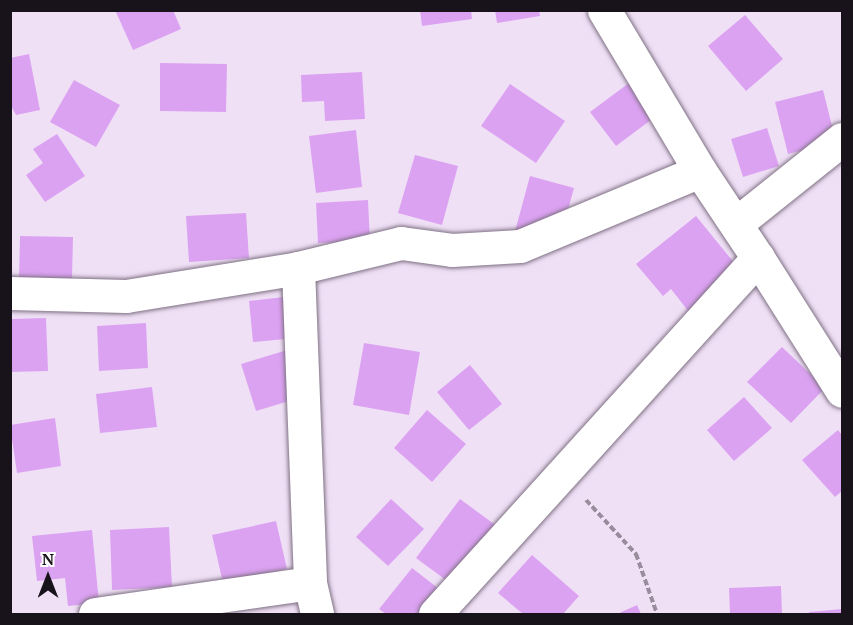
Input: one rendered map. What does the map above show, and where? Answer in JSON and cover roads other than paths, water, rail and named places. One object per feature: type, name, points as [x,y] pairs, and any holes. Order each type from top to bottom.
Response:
[{"type":"street","points":[[604,10],[700,171],[738,222],[758,258],[843,391]]},
{"type":"street","points":[[738,222],[843,139]]},
{"type":"street","points":[[10,292],[126,296],[298,268],[401,243],[452,250],[520,246],[700,171]]},
{"type":"street","points":[[435,615],[560,472],[758,258]]},
{"type":"street","points":[[298,268],[310,583],[317,615]]},
{"type":"street","points":[[95,615],[310,583]]}]
